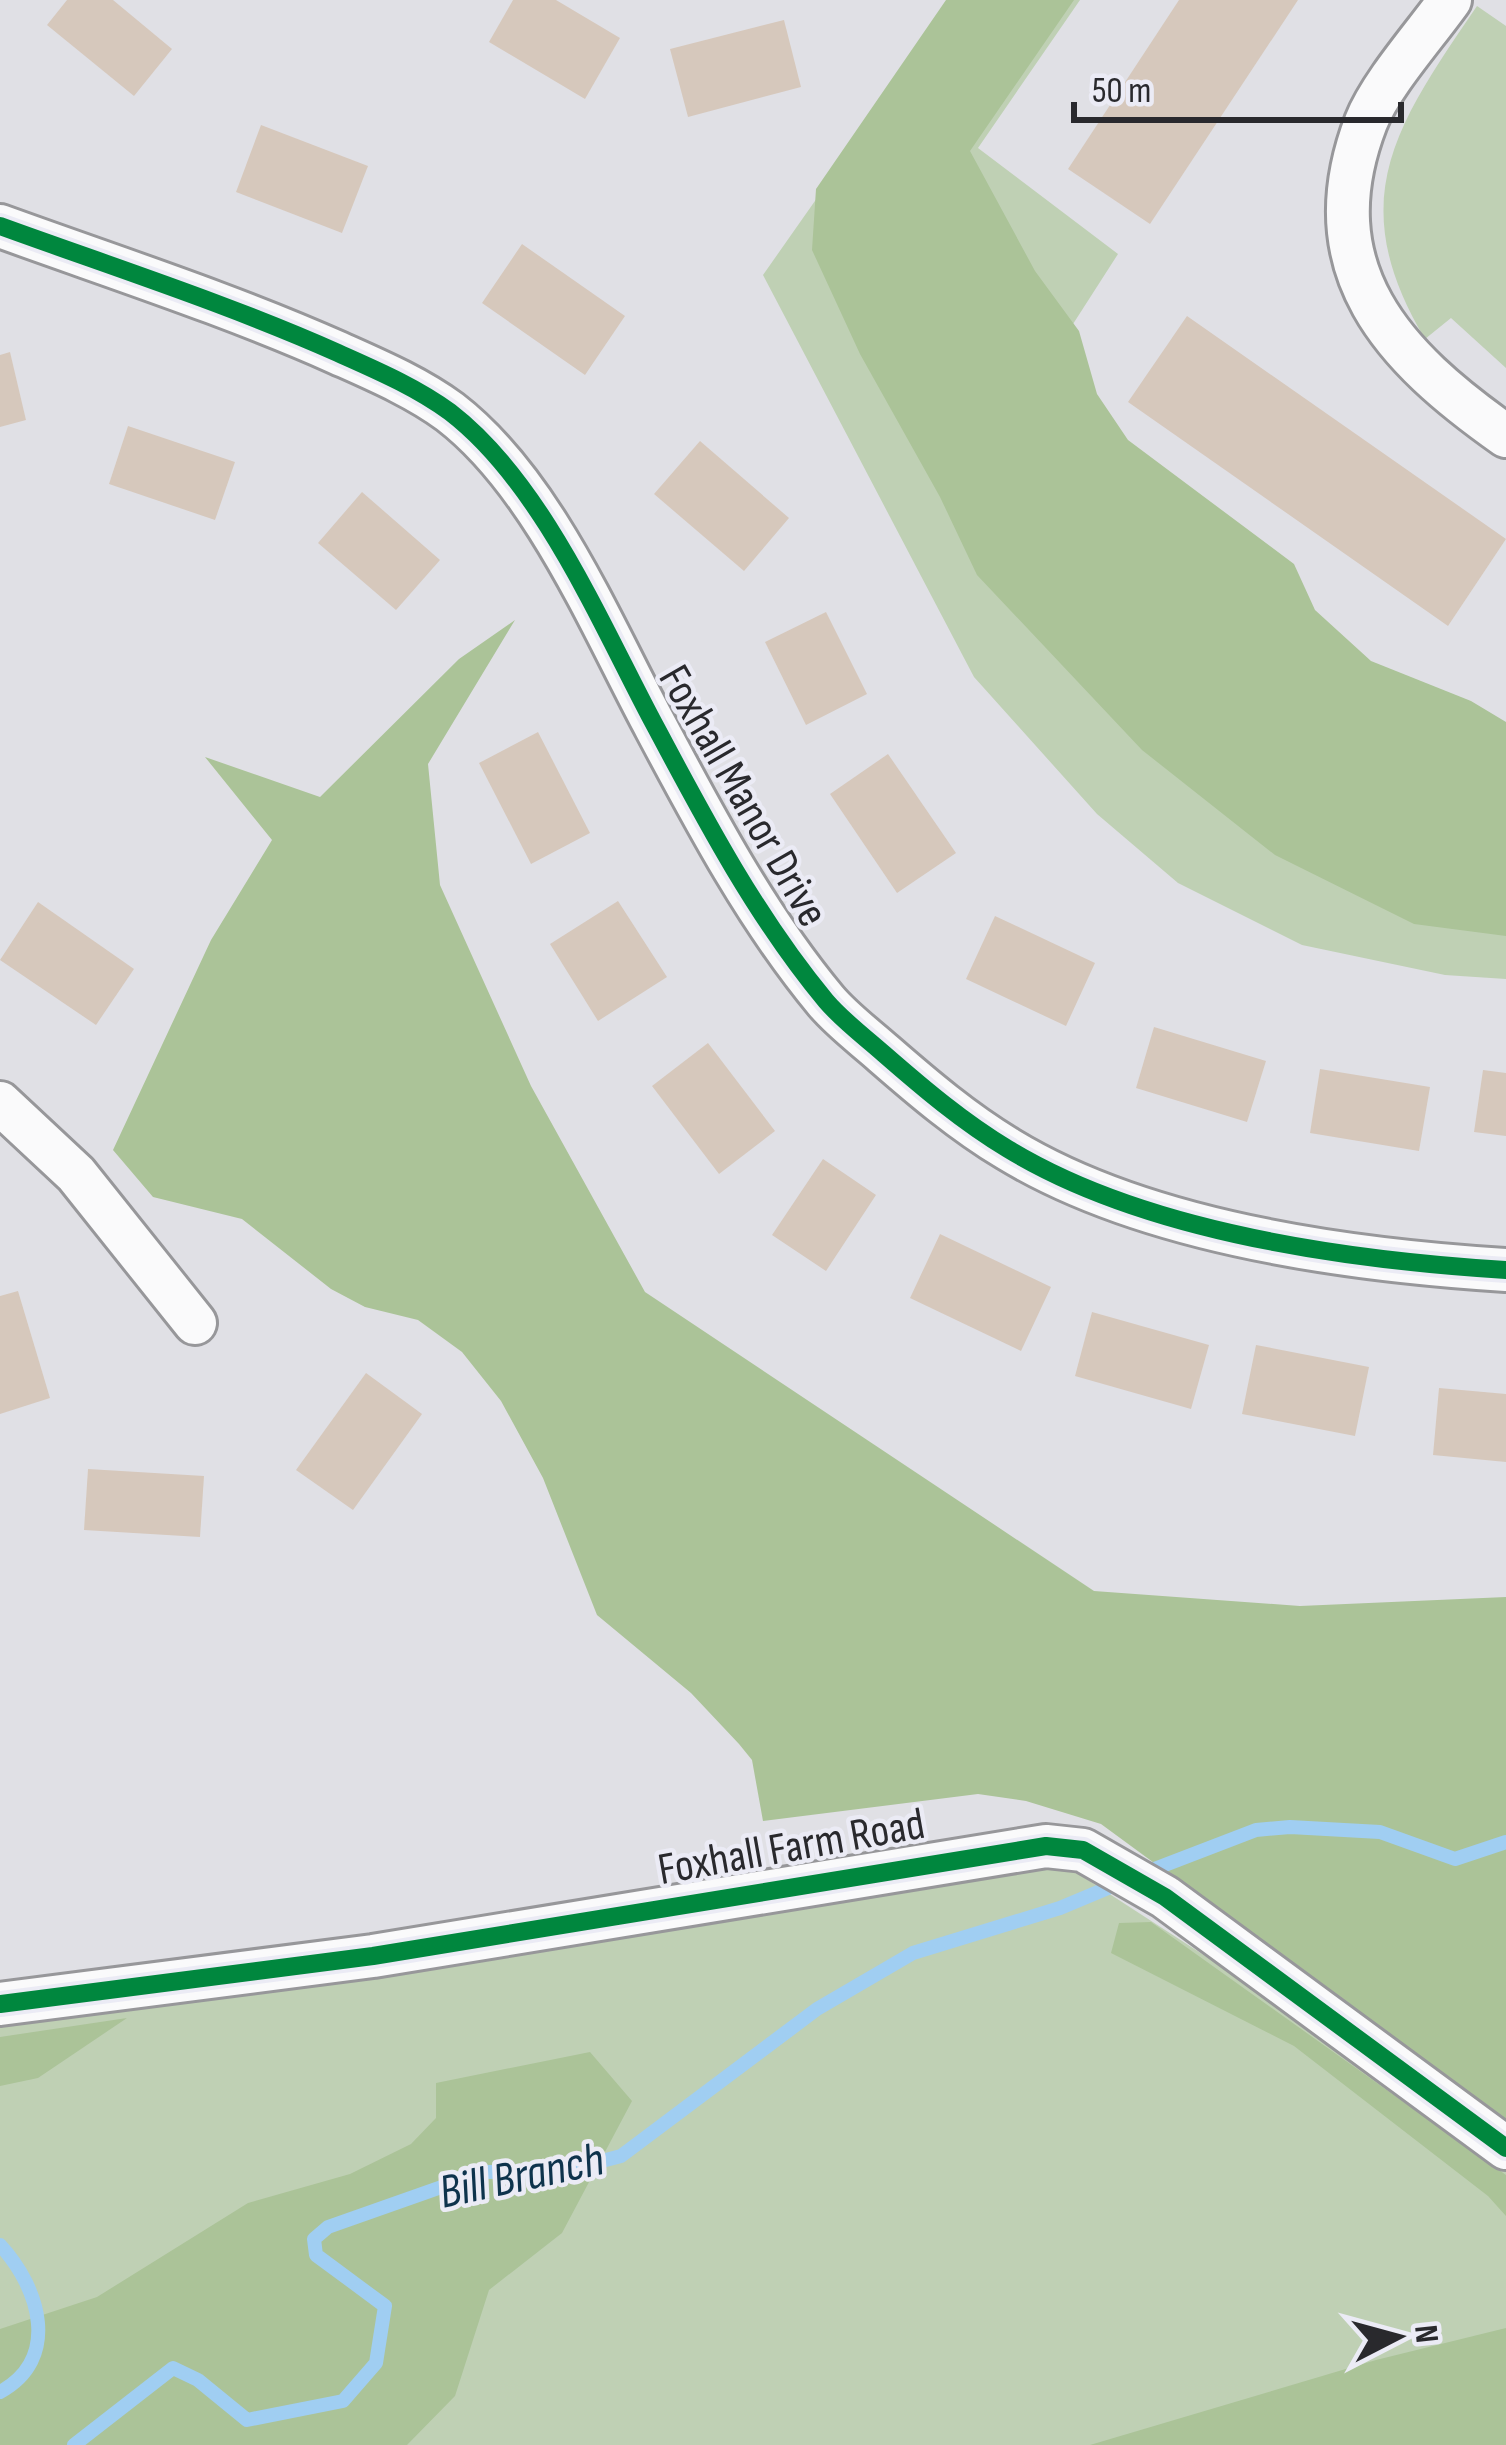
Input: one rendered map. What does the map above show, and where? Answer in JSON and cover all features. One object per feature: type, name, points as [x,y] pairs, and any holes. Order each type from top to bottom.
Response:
[{"type":"street","points":[[1450,0],[1366,119],[1352,184],[1349,238],[1366,302],[1408,357],[1506,436]]},
{"type":"street","name":"Foxhall Manor Drive","points":[[0,226],[281,328],[393,378],[451,413],[507,468],[574,571],[705,817],[760,910],[828,1004],[926,1091],[1010,1150],[1111,1197],[1238,1233],[1404,1264],[1506,1270]]},
{"type":"street","points":[[0,1103],[76,1174],[195,1324]]},
{"type":"street","name":"Foxhall Farm Road","points":[[0,2004],[373,1956],[993,1851],[1046,1846],[1083,1850],[1165,1897],[1506,2148]]},
{"type":"green space","points":[[946,0],[1074,0],[970,151],[1035,271],[1079,331],[1097,394],[1128,440],[1294,564],[1315,610],[1371,661],[1471,701],[1506,722],[1506,936],[1414,924],[1275,855],[1142,750],[977,575],[940,497],[860,354],[812,250],[816,189]]},
{"type":"green space","points":[[956,0],[1080,0],[978,148],[1118,254],[1012,419],[1396,679],[1506,724],[1506,979],[1445,975],[1302,945],[1178,883],[1097,814],[974,677],[763,275]]},
{"type":"green space","points":[[1477,6],[1506,26],[1506,368],[1451,318],[1425,339],[1400,290],[1387,245],[1384,204],[1403,127]]},
{"type":"green space","points":[[515,620],[428,764],[440,885],[531,1086],[645,1292],[1094,1591],[1300,1606],[1506,1597],[1506,2121],[1101,1824],[1026,1801],[978,1794],[763,1821],[752,1760],[691,1693],[597,1615],[543,1478],[501,1401],[462,1352],[418,1320],[365,1307],[331,1289],[242,1219],[153,1197],[113,1150],[211,940],[272,840],[205,757],[320,797],[459,659]]},
{"type":"green space","points":[[1029,1863],[1071,1869],[1298,2016],[1506,2171],[1506,2445],[0,2445],[0,2017]]},
{"type":"green space","points":[[1151,1922],[1506,2175],[1506,2216],[1488,2196],[1294,2046],[1111,1953],[1119,1923]]},
{"type":"green space","points":[[127,2018],[38,2078],[0,2086],[0,2037]]},
{"type":"green space","points":[[590,2052],[632,2101],[562,2233],[489,2290],[455,2396],[407,2445],[0,2445],[0,2329],[97,2297],[248,2203],[350,2174],[411,2144],[436,2118],[436,2083]]},
{"type":"green space","points":[[1506,2328],[1506,2445],[1090,2445],[1376,2360]]},
{"type":"building","points":[[67,0],[113,0],[172,49],[134,96],[47,25]]},
{"type":"building","points":[[513,0],[556,0],[620,38],[585,99],[489,42]]},
{"type":"building","points":[[1179,0],[1298,0],[1150,224],[1068,169]]},
{"type":"building","points":[[784,20],[801,87],[688,117],[670,49]]},
{"type":"building","points":[[261,125],[368,166],[342,233],[236,192]]},
{"type":"building","points":[[522,244],[625,316],[585,375],[482,303]]},
{"type":"building","points":[[1187,316],[1506,539],[1448,626],[1128,402]]},
{"type":"building","points":[[10,352],[26,420],[0,427],[0,355]]},
{"type":"building","points":[[128,426],[235,462],[215,520],[109,484]]},
{"type":"building","points":[[700,441],[789,518],[744,571],[654,494]]},
{"type":"building","points":[[362,492],[440,560],[396,610],[318,543]]},
{"type":"building","points":[[826,612],[867,694],[806,725],[765,642]]},
{"type":"building","points":[[538,732],[590,833],[531,864],[479,763]]},
{"type":"building","points":[[888,754],[956,853],[897,893],[830,794]]},
{"type":"building","points":[[618,901],[667,977],[598,1021],[550,944]]},
{"type":"building","points":[[38,902],[134,969],[96,1025],[0,960]]},
{"type":"building","points":[[995,916],[1095,963],[1066,1026],[966,979]]},
{"type":"building","points":[[1154,1027],[1266,1061],[1247,1122],[1136,1088]]},
{"type":"building","points":[[708,1043],[775,1131],[719,1174],[652,1086]]},
{"type":"building","points":[[1320,1069],[1430,1087],[1419,1151],[1310,1133]]},
{"type":"building","points":[[1483,1070],[1506,1073],[1506,1136],[1474,1132]]},
{"type":"building","points":[[823,1159],[876,1195],[826,1271],[772,1235]]},
{"type":"building","points":[[940,1234],[1051,1287],[1021,1351],[910,1298]]},
{"type":"building","points":[[18,1291],[50,1398],[0,1414],[0,1296]]},
{"type":"building","points":[[1092,1312],[1209,1345],[1191,1409],[1075,1376]]},
{"type":"building","points":[[1256,1345],[1369,1367],[1355,1436],[1242,1414]]},
{"type":"building","points":[[366,1373],[422,1414],[353,1510],[296,1470]]},
{"type":"building","points":[[1439,1388],[1506,1394],[1506,1462],[1433,1455]]},
{"type":"building","points":[[88,1469],[204,1476],[200,1537],[84,1530]]},
{"type":"waterway","name":"Bill Branch","points":[[1144,1873],[1256,1830],[1290,1827],[1380,1832],[1455,1859],[1506,1842]]},
{"type":"waterway","name":"Bill Branch","points":[[74,2445],[173,2368],[198,2380],[247,2420],[343,2401],[376,2363],[385,2306],[316,2255],[314,2239],[328,2227],[484,2172],[564,2171],[621,2156],[817,2009],[913,1953],[1060,1908],[1115,1885]]},
{"type":"waterway","points":[[0,2245],[25,2281],[38,2322],[31,2361],[0,2392]]},
{"type":"cycle path","points":[[0,226],[213,302],[338,353],[424,395],[483,441],[540,514],[565,555],[711,829],[801,969],[847,1022],[975,1128],[1062,1178],[1184,1222],[1381,1259],[1506,1270]]},
{"type":"cycle path","points":[[0,2004],[373,1956],[1046,1846],[1083,1850],[1165,1897],[1506,2148]]}]
